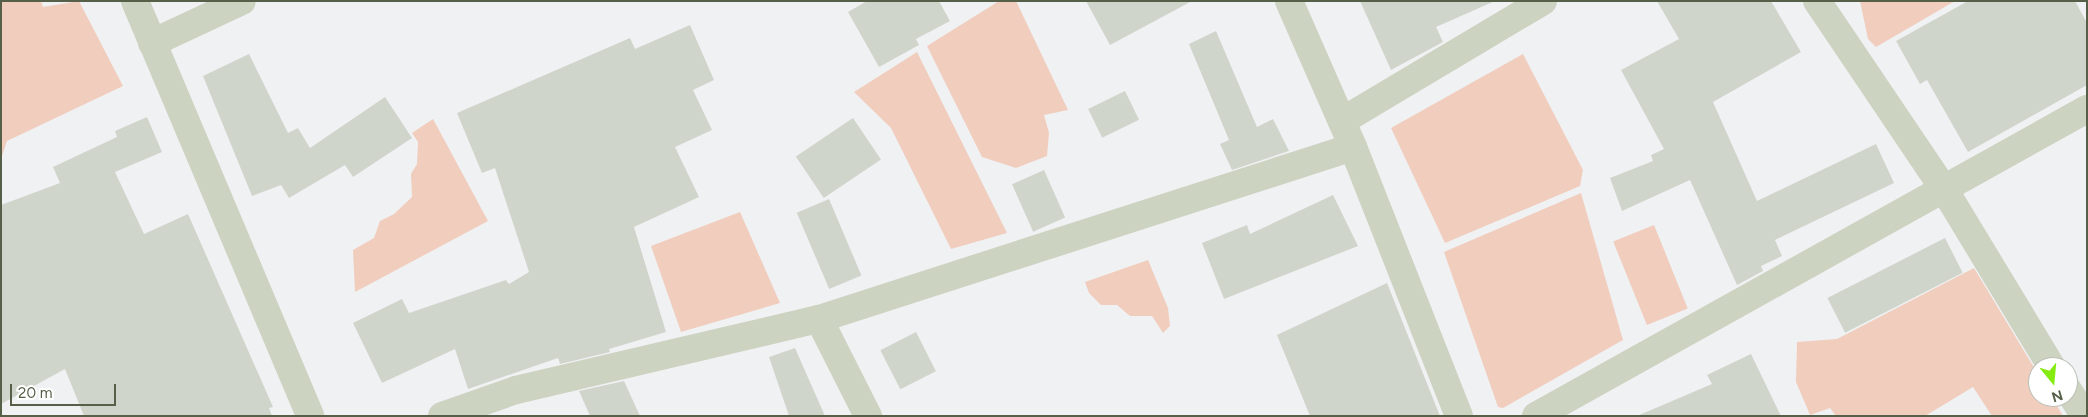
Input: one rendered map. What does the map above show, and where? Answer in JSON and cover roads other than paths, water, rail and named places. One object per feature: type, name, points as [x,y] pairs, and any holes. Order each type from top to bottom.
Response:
[{"type":"street","points":[[135,1],[310,416]]},
{"type":"street","points":[[152,43],[242,1]]},
{"type":"street","points":[[1289,1],[1353,147],[1459,416]]},
{"type":"street","points":[[1342,121],[1543,1]]},
{"type":"street","points":[[1817,1],[1944,189],[2046,357]]},
{"type":"street","points":[[1536,416],[2087,109]]},
{"type":"street","points":[[442,416],[516,390],[818,319],[1353,147]]},
{"type":"street","points":[[818,319],[868,416]]},
{"type":"street","points":[[2078,405],[2085,416]]}]
